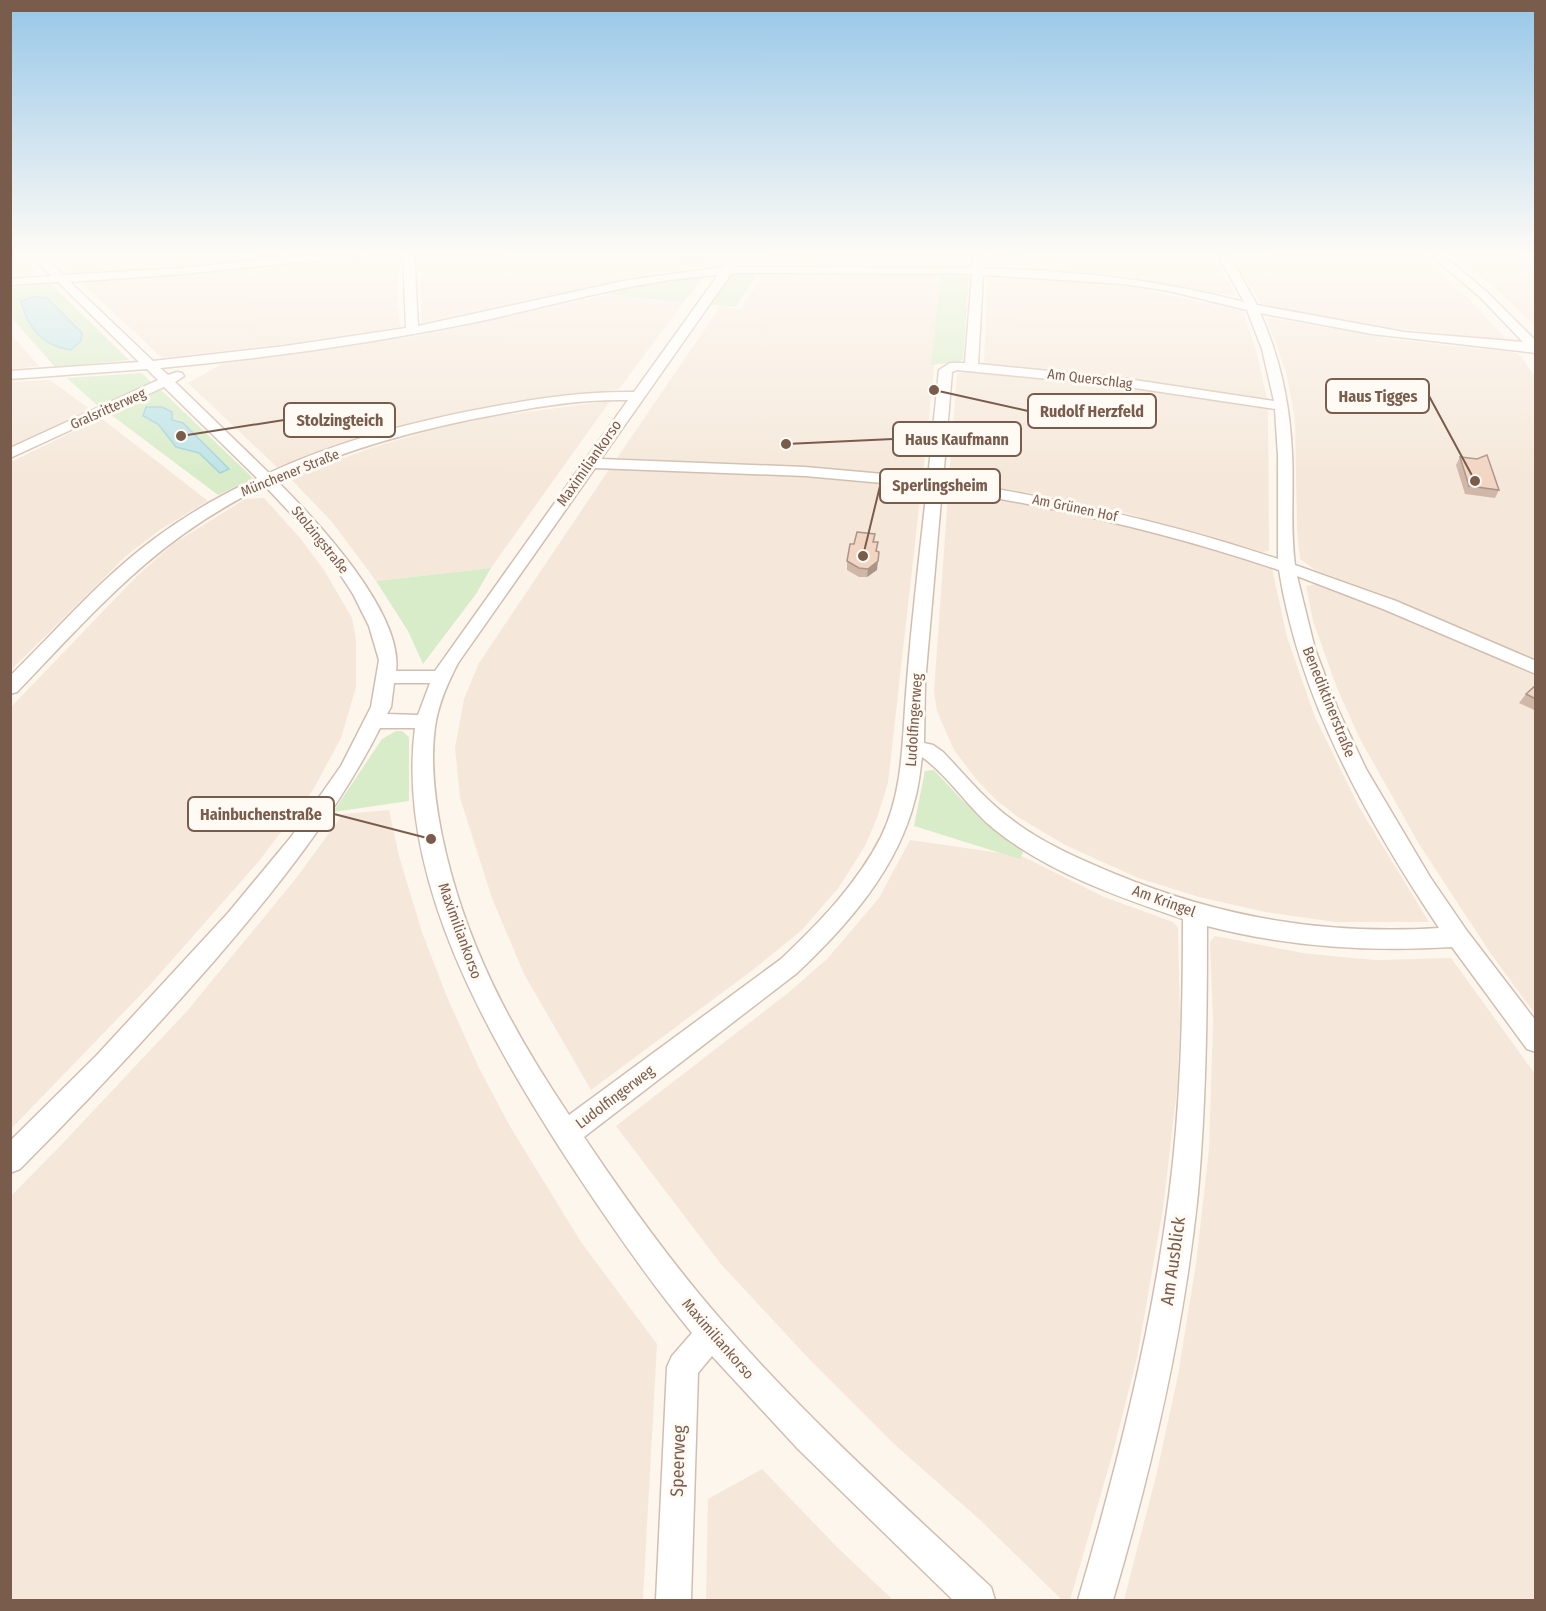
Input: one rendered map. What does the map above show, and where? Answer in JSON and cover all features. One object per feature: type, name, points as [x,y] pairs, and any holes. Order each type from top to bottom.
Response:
[{"type":"street","name":"Stolzingstraße","points":[[10,1160],[158,1008],[230,925],[326,804],[380,714],[390,677],[388,658],[367,603],[348,574],[295,507],[109,326]]},
{"type":"street","points":[[10,375],[202,361],[303,348],[433,326]]},
{"type":"street","name":"Maximiliankorso","points":[[687,326],[480,616],[441,677],[426,722],[422,764],[431,839],[452,914],[471,969],[503,1030],[567,1134],[663,1274],[711,1333],[791,1420],[978,1600]]},
{"type":"street","points":[[971,367],[974,326]]},
{"type":"street","name":"Benediktinerstraße","points":[[1260,326],[1275,374],[1280,406],[1284,447],[1282,502],[1287,566],[1304,642],[1322,691],[1351,755],[1407,859],[1458,937],[1536,1041]]},
{"type":"street","points":[[1355,326],[1391,333],[1535,348]]},
{"type":"street","points":[[1514,326],[1535,348]]},
{"type":"street","name":"Gralsritterweg","points":[[10,454],[200,366],[202,361]]},
{"type":"street","name":"Ludolfingerweg","points":[[567,1134],[797,959],[838,917],[874,869],[891,838],[905,799],[914,748],[916,683],[946,370],[955,366],[971,367]]},
{"type":"street","name":"Am Querschlag","points":[[971,367],[1121,382],[1280,406]]},
{"type":"street","name":"Münchener Straße","points":[[10,688],[143,556],[211,509],[268,480],[358,445],[456,418],[543,402],[618,395],[637,396]]},
{"type":"street","name":"Am Grünen Hof","points":[[590,463],[778,471],[935,483],[1055,503],[1116,516],[1178,532],[1287,566],[1415,614],[1536,668]]},
{"type":"street","points":[[390,677],[441,677]]},
{"type":"street","points":[[380,714],[426,722]]},
{"type":"street","name":"Am Kringel","points":[[914,748],[926,750],[936,757],[990,814],[1034,845],[1109,882],[1195,913],[1274,931],[1321,937],[1399,941],[1458,937]]},
{"type":"street","name":"Am Ausblick","points":[[1096,1600],[1126,1497],[1155,1377],[1176,1251],[1189,1136],[1195,1038],[1195,913]]},
{"type":"street","name":"Speerweg","points":[[673,1600],[682,1367],[711,1333]]},
{"type":"shaded area","points":[[128,326],[400,326],[285,344],[162,358]]},
{"type":"shaded area","points":[[463,326],[666,326],[619,389],[513,401],[440,416],[346,442],[278,468],[188,383],[222,364],[422,335]]},
{"type":"shaded area","points":[[707,326],[939,326],[923,474],[918,476],[808,467],[617,458]]},
{"type":"shaded area","points":[[986,326],[1248,326],[1257,353],[1267,399],[1120,379],[990,365],[984,362]]},
{"type":"shaded area","points":[[1270,326],[1319,326],[1399,340],[1512,352],[1520,355],[1535,377],[1535,660],[1382,594],[1315,570],[1300,559],[1297,530],[1295,419],[1286,372]]},
{"type":"shaded area","points":[[1382,326],[1494,326],[1507,340]]},
{"type":"shaded area","points":[[11,334],[39,366],[11,369]]},
{"type":"shaded area","points":[[965,371],[1122,387],[1268,409],[1269,551],[1263,552],[1125,513],[1035,494],[953,481],[949,478],[957,374]]},
{"type":"shaded area","points":[[50,380],[91,410],[11,446],[11,382]]},
{"type":"shaded area","points":[[610,401],[491,568],[376,581],[332,522],[290,478],[371,448],[435,429],[496,416]]},
{"type":"shaded area","points":[[101,418],[208,501],[161,529],[127,555],[11,670],[11,462]]},
{"type":"shaded area","points":[[610,468],[802,477],[916,487],[921,490],[888,783],[865,846],[839,887],[802,930],[754,969],[591,1090],[524,974],[492,898],[460,798],[455,748],[464,699],[479,663]]},
{"type":"shaded area","points":[[953,492],[1106,520],[1272,568],[1287,637],[1315,717],[1359,807],[1429,922],[1335,922],[1265,912],[1199,897],[1138,878],[1065,845],[1018,817],[995,799],[954,750],[937,711],[934,692],[948,494]]},
{"type":"shaded area","points":[[264,498],[300,538],[324,570],[352,618],[356,639],[356,687],[341,738],[313,790],[259,861],[150,985],[11,1129],[11,707],[137,576],[173,544],[245,499]]},
{"type":"shaded area","points":[[1317,584],[1431,629],[1535,676],[1535,1014],[1491,954],[1419,844],[1360,739],[1337,688],[1313,621],[1306,586]]},
{"type":"shaded area","points":[[389,810],[399,856],[422,932],[447,997],[479,1068],[511,1128],[581,1242],[657,1344],[643,1600],[11,1600],[11,1196],[187,1011],[297,877],[343,814]]},
{"type":"shaded area","points":[[910,840],[1022,856],[1104,897],[1173,922],[1178,928],[1180,1023],[1177,1089],[1163,1209],[1137,1358],[1112,1456],[1070,1600],[1062,1600],[979,1519],[894,1444],[810,1360],[720,1263],[616,1126],[788,993],[827,959],[879,898]]},
{"type":"shaded area","points":[[1215,936],[1303,953],[1341,957],[1377,960],[1451,958],[1535,1074],[1535,1600],[1124,1600],[1157,1472],[1178,1375],[1196,1264],[1209,1149],[1213,1023],[1210,942]]},
{"type":"shaded area","points":[[762,1469],[837,1547],[893,1600],[706,1600],[708,1499]]},
{"type":"green space","points":[[19,326],[94,326],[129,360],[55,367]]},
{"type":"green space","points":[[935,326],[965,326],[963,359],[958,362],[931,365]]},
{"type":"green space","points":[[142,373],[151,382],[98,406],[67,378]]},
{"type":"green space","points":[[161,390],[253,478],[218,495],[110,414]],"holes":[[[183,423],[228,469],[220,473],[199,453],[176,447],[158,424]]]},
{"type":"green space","points":[[491,568],[476,594],[423,664],[408,631],[376,581]]},
{"type":"green space","points":[[396,731],[402,731],[409,737],[409,801],[333,812],[382,739]]},
{"type":"green space","points":[[934,770],[962,800],[1024,850],[1020,859],[914,826],[925,771]]},
{"type":"water","points":[[32,326],[75,326],[82,333],[81,341],[71,350],[61,348],[52,345],[38,335]]},
{"type":"water","points":[[146,407],[162,407],[172,412],[172,420],[183,423],[229,469],[220,473],[199,453],[176,447],[158,424],[143,416]]},
{"type":"building","points":[[1487,455],[1499,490],[1469,486],[1460,457],[1477,459]]},
{"type":"building","points":[[857,532],[875,534],[873,542],[878,542],[876,551],[879,552],[878,561],[868,569],[859,568],[847,561],[850,544],[854,544]]},
{"type":"building","points":[[1536,685],[1536,699],[1526,694]]},
{"type":"place","name":"Rudolf Herzfeld","points":[[934,390]]},
{"type":"place","name":"Stolzingteich","points":[[181,436]]},
{"type":"place","name":"Haus Kaufmann","points":[[786,444]]},
{"type":"place","name":"Haus Tigges","points":[[1475,481]]},
{"type":"place","name":"Sperlingsheim","points":[[863,556]]},
{"type":"place","name":"Hainbuchenstraße","points":[[431,839]]}]
